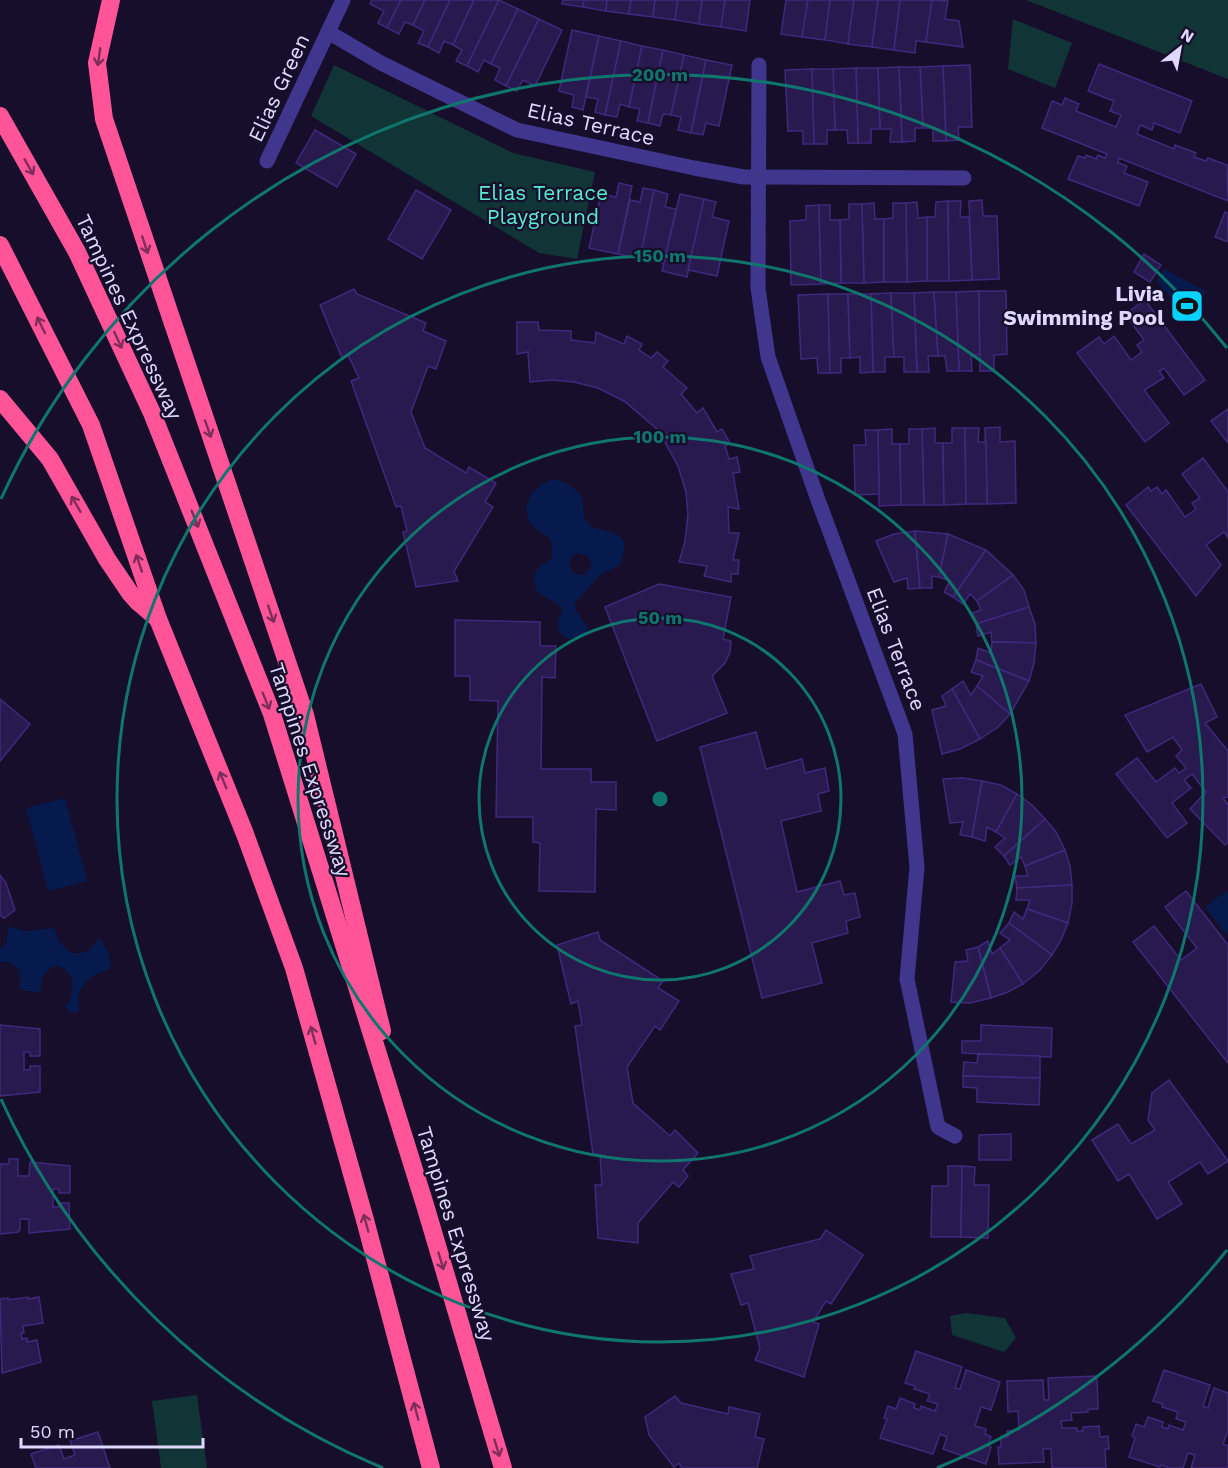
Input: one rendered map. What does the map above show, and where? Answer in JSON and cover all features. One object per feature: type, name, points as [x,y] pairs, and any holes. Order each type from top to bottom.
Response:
[{"type":"highway","points":[[111,0],[97,63],[104,119],[305,715],[425,1205]]},
{"type":"highway","name":"Tampines Expressway","points":[[0,116],[77,252],[152,413],[272,714],[425,1205],[503,1468]]},
{"type":"highway","points":[[0,245],[91,425],[158,619],[245,834],[294,968],[362,1208],[431,1468]]},
{"type":"highway","points":[[0,399],[50,459],[107,559],[130,593],[158,619]]},
{"type":"street","name":"Elias Green","points":[[267,161],[344,0]]},
{"type":"street","name":"Elias Terrace","points":[[328,32],[381,63],[517,129],[744,177],[964,178]]},
{"type":"street","name":"Elias Terrace","points":[[759,65],[758,288],[768,357],[818,500],[905,734],[917,867],[907,979],[938,1126],[954,1136]]},
{"type":"green space","points":[[1026,0],[1228,0],[1228,79]]},
{"type":"green space","points":[[1013,19],[1072,43],[1055,88],[1008,69]]},
{"type":"green space","name":"Elias Terrace Playground","points":[[334,65],[513,153],[595,172],[577,259],[539,253],[311,116]]},
{"type":"green space","points":[[966,1313],[1005,1318],[1016,1338],[1004,1352],[952,1335],[950,1316]]},
{"type":"green space","points":[[197,1395],[207,1468],[161,1468],[152,1401]]},
{"type":"water","name":"Livia Swimming Pool","points":[[1164,269],[1206,291],[1189,321],[1157,281]]},
{"type":"water","points":[[556,479],[573,488],[582,498],[585,520],[592,527],[620,536],[624,542],[620,565],[600,575],[575,603],[576,611],[588,628],[581,637],[576,639],[570,639],[561,634],[558,623],[563,609],[537,592],[535,586],[535,572],[551,559],[552,546],[549,537],[537,530],[529,521],[527,505],[534,491],[548,481]],"holes":[[[576,553],[586,555],[591,561],[591,568],[583,575],[575,574],[569,565],[571,558]]]},
{"type":"water","points":[[65,798],[87,881],[48,891],[26,808]]},
{"type":"water","points":[[1228,890],[1228,936],[1205,907]]},
{"type":"water","points":[[8,926],[24,931],[55,928],[62,945],[74,953],[87,951],[99,937],[109,953],[111,969],[96,975],[85,984],[79,996],[79,1012],[71,1013],[65,1006],[70,1000],[73,982],[64,968],[58,966],[48,970],[41,983],[41,992],[25,991],[18,987],[20,972],[18,968],[11,963],[0,962],[0,948],[6,945]]},
{"type":"building","points":[[372,0],[401,0],[387,28],[378,23],[384,11],[370,4]]},
{"type":"building","points":[[401,0],[425,0],[413,25],[405,22],[399,34],[387,28]]},
{"type":"building","points":[[425,0],[450,0],[428,47],[418,43],[424,31],[413,25]]},
{"type":"building","points":[[450,0],[474,0],[453,45],[444,41],[439,53],[428,47]]},
{"type":"building","points":[[474,0],[499,0],[467,66],[456,61],[462,50],[453,45]]},
{"type":"building","points":[[499,0],[518,9],[491,64],[484,60],[478,72],[467,66]]},
{"type":"building","points":[[563,0],[584,0],[583,7],[562,4]]},
{"type":"building","points":[[584,0],[607,0],[606,11],[583,7]]},
{"type":"building","points":[[607,0],[631,0],[629,14],[606,11]]},
{"type":"building","points":[[631,0],[655,0],[653,17],[629,14]]},
{"type":"building","points":[[655,0],[678,0],[675,20],[653,17]]},
{"type":"building","points":[[678,0],[702,0],[699,24],[675,20]]},
{"type":"building","points":[[702,0],[725,0],[721,27],[699,24]]},
{"type":"building","points":[[725,0],[750,0],[746,31],[721,27]]},
{"type":"building","points":[[786,0],[808,0],[802,37],[781,34]]},
{"type":"building","points":[[808,0],[830,0],[825,40],[802,37]]},
{"type":"building","points":[[830,0],[854,0],[848,44],[825,40]]},
{"type":"building","points":[[854,0],[878,0],[872,47],[848,44]]},
{"type":"building","points":[[878,0],[900,0],[894,50],[872,47]]},
{"type":"building","points":[[900,0],[932,0],[926,42],[916,41],[915,53],[894,50]]},
{"type":"building","points":[[932,0],[948,1],[945,19],[959,21],[963,47],[926,42]]},
{"type":"building","points":[[518,9],[539,19],[506,86],[495,80],[500,68],[491,64]]},
{"type":"building","points":[[539,19],[562,30],[535,86],[523,80],[517,91],[506,86]]},
{"type":"building","points":[[572,30],[599,36],[583,110],[572,107],[574,95],[559,91]]},
{"type":"building","points":[[599,36],[621,41],[605,115],[595,112],[598,99],[586,97]]},
{"type":"building","points":[[621,41],[642,46],[629,107],[620,104],[617,117],[605,115]]},
{"type":"building","points":[[642,46],[663,50],[648,123],[637,121],[640,109],[629,107]]},
{"type":"building","points":[[663,50],[684,55],[671,115],[663,114],[660,126],[648,123]]},
{"type":"building","points":[[684,55],[706,60],[691,133],[678,130],[681,117],[671,115]]},
{"type":"building","points":[[706,60],[732,65],[719,126],[706,123],[703,135],[691,133]]},
{"type":"building","points":[[1099,64],[1192,101],[1180,133],[1154,123],[1152,130],[1140,125],[1137,134],[1174,149],[1175,145],[1196,153],[1194,157],[1206,161],[1208,158],[1227,165],[1228,201],[1119,158],[1118,163],[1127,166],[1124,173],[1148,182],[1139,206],[1068,179],[1078,156],[1085,158],[1086,155],[1096,159],[1098,155],[1105,158],[1107,154],[1042,128],[1052,101],[1062,105],[1065,98],[1079,104],[1076,111],[1116,127],[1121,115],[1110,111],[1114,101],[1088,91]]},
{"type":"building","points":[[970,65],[972,127],[958,127],[959,140],[946,141],[943,66]]},
{"type":"building","points":[[943,66],[946,141],[933,141],[933,128],[923,128],[920,67]]},
{"type":"building","points":[[899,67],[920,67],[923,128],[915,128],[915,141],[902,142]]},
{"type":"building","points":[[899,67],[902,142],[890,142],[891,129],[880,129],[878,68]]},
{"type":"building","points":[[856,68],[878,68],[880,129],[871,129],[871,143],[858,143]]},
{"type":"building","points":[[856,68],[858,143],[848,143],[847,130],[835,130],[833,69]]},
{"type":"building","points":[[812,69],[833,69],[835,130],[827,130],[827,144],[814,144]]},
{"type":"building","points":[[812,69],[814,144],[803,144],[803,131],[788,131],[785,70]]},
{"type":"building","points":[[315,130],[356,154],[337,187],[296,163]]},
{"type":"building","points":[[619,183],[632,186],[618,254],[589,248],[601,194],[616,197]]},
{"type":"building","points":[[643,188],[654,190],[640,259],[618,254],[630,200],[640,202]]},
{"type":"building","points":[[416,190],[451,210],[422,259],[388,239]]},
{"type":"building","points":[[654,190],[668,194],[665,207],[676,209],[664,264],[640,259]]},
{"type":"building","points":[[680,194],[704,199],[687,277],[662,271]]},
{"type":"building","points":[[704,199],[716,202],[712,217],[729,221],[717,276],[688,270]]},
{"type":"building","points":[[982,200],[983,216],[997,216],[999,279],[972,280],[969,201]]},
{"type":"building","points":[[948,201],[949,281],[927,281],[927,217],[935,217],[936,202]]},
{"type":"building","points":[[948,201],[961,201],[960,217],[969,217],[972,280],[949,281]]},
{"type":"building","points":[[917,202],[918,218],[927,217],[927,281],[907,282],[906,203]]},
{"type":"building","points":[[874,203],[875,219],[884,219],[884,282],[864,283],[862,204]]},
{"type":"building","points":[[893,203],[906,203],[907,282],[884,282],[884,219],[893,218]]},
{"type":"building","points":[[849,204],[862,204],[864,283],[841,283],[840,220],[849,219]]},
{"type":"building","points":[[819,205],[821,284],[791,285],[790,221],[806,220],[806,206]]},
{"type":"building","points":[[819,205],[830,205],[830,220],[840,220],[841,283],[821,284]]},
{"type":"building","points":[[1225,212],[1228,213],[1228,242],[1215,237]]},
{"type":"building","points":[[1144,254],[1161,265],[1150,282],[1134,272]]},
{"type":"building","points":[[354,289],[357,294],[426,323],[423,331],[446,341],[436,369],[428,366],[411,412],[425,448],[466,473],[469,467],[496,483],[485,502],[493,507],[454,571],[458,581],[416,587],[403,532],[407,531],[401,506],[396,507],[351,381],[359,378],[348,355],[342,358],[320,305]]},
{"type":"building","points":[[979,291],[980,355],[971,355],[972,371],[959,371],[956,292]]},
{"type":"building","points":[[979,291],[1006,291],[1007,354],[994,355],[994,371],[980,371]]},
{"type":"building","points":[[934,292],[938,356],[928,356],[929,372],[917,372],[914,293]]},
{"type":"building","points":[[934,292],[956,292],[959,371],[947,371],[945,356],[938,356]]},
{"type":"building","points":[[891,293],[894,357],[885,357],[885,372],[873,372],[871,294]]},
{"type":"building","points":[[891,293],[914,293],[917,372],[904,372],[904,357],[894,357]]},
{"type":"building","points":[[828,294],[830,373],[818,373],[817,358],[801,359],[798,295]]},
{"type":"building","points":[[828,294],[848,294],[850,358],[841,358],[841,373],[830,373]]},
{"type":"building","points":[[848,294],[871,294],[873,372],[860,373],[860,357],[850,358]]},
{"type":"building","points":[[1145,300],[1205,380],[1184,395],[1164,368],[1159,371],[1164,378],[1144,390],[1169,423],[1145,442],[1077,353],[1099,337],[1104,344],[1114,336],[1131,360],[1142,352],[1137,345],[1144,340],[1125,314]]},
{"type":"building","points":[[517,322],[538,322],[539,330],[571,331],[571,340],[595,343],[596,332],[624,344],[627,336],[642,344],[639,350],[651,358],[657,352],[668,361],[663,367],[687,388],[681,394],[697,413],[703,408],[717,432],[722,429],[730,443],[725,446],[729,459],[737,457],[740,472],[733,473],[739,509],[728,507],[729,533],[739,533],[733,560],[739,560],[738,574],[731,574],[731,582],[704,576],[707,566],[679,562],[685,541],[688,514],[686,492],[678,466],[658,430],[624,401],[598,388],[574,382],[551,380],[530,382],[528,352],[517,354]]},
{"type":"building","points":[[1228,409],[1228,443],[1211,421]]},
{"type":"building","points":[[1000,427],[1000,442],[1015,441],[1016,503],[987,504],[985,428]]},
{"type":"building","points":[[935,428],[935,443],[943,443],[944,505],[924,505],[922,429]]},
{"type":"building","points":[[952,428],[965,428],[966,504],[944,505],[943,443],[952,443]]},
{"type":"building","points":[[965,428],[979,428],[978,442],[986,442],[987,504],[966,504]]},
{"type":"building","points":[[892,429],[892,444],[900,444],[901,505],[879,506],[878,430]]},
{"type":"building","points":[[909,429],[922,429],[924,505],[901,505],[900,444],[909,444]]},
{"type":"building","points":[[865,430],[878,430],[879,494],[855,495],[854,445],[866,445]]},
{"type":"building","points":[[1203,458],[1228,492],[1228,538],[1224,532],[1206,545],[1221,565],[1196,596],[1126,505],[1148,487],[1151,491],[1157,487],[1162,494],[1166,490],[1185,517],[1196,509],[1192,503],[1200,498],[1182,474]]},
{"type":"building","points":[[915,531],[920,588],[908,589],[907,578],[894,582],[876,541],[894,534]]},
{"type":"building","points":[[915,531],[948,534],[939,577],[932,576],[932,588],[920,588]]},
{"type":"building","points":[[948,534],[986,550],[953,597],[944,592],[950,581],[939,577]]},
{"type":"building","points":[[986,550],[1013,575],[977,601],[970,594],[963,604],[953,597]]},
{"type":"building","points":[[1013,575],[1024,590],[1029,607],[976,624],[970,614],[981,610],[977,601]]},
{"type":"building","points":[[659,584],[731,597],[723,639],[731,641],[730,652],[725,663],[712,676],[727,713],[657,741],[605,607]]},
{"type":"building","points":[[1029,607],[1035,624],[1036,643],[992,642],[991,632],[978,636],[976,624]]},
{"type":"building","points":[[455,620],[540,622],[540,646],[556,646],[555,678],[542,677],[541,769],[591,769],[591,782],[616,782],[616,810],[596,809],[595,892],[539,891],[540,843],[533,842],[533,817],[496,817],[498,701],[470,700],[470,676],[455,676]]},
{"type":"building","points":[[992,642],[1036,643],[1029,681],[976,660],[978,648],[991,653]]},
{"type":"building","points":[[976,660],[1029,681],[1010,714],[977,686],[983,676],[971,672]]},
{"type":"building","points":[[963,681],[971,695],[977,686],[1010,714],[998,727],[980,739],[952,689]]},
{"type":"building","points":[[1201,684],[1217,717],[1205,723],[1228,751],[1228,797],[1223,798],[1228,805],[1228,842],[1225,845],[1190,809],[1206,792],[1192,774],[1184,780],[1191,788],[1172,803],[1187,823],[1167,838],[1116,774],[1137,758],[1156,782],[1175,768],[1179,773],[1186,768],[1176,756],[1182,750],[1173,737],[1147,752],[1125,715]]},
{"type":"building","points":[[952,689],[980,739],[960,749],[942,754],[932,710],[946,706],[942,696]]},
{"type":"building","points":[[0,699],[30,724],[0,761]]},
{"type":"building","points":[[756,732],[766,769],[802,759],[805,773],[825,768],[829,791],[818,794],[821,811],[781,821],[797,892],[840,881],[844,895],[855,893],[860,917],[846,921],[848,933],[812,943],[822,983],[762,998],[700,747]]},
{"type":"building","points":[[963,778],[982,781],[972,837],[960,835],[963,822],[950,823],[943,779]]},
{"type":"building","points":[[982,781],[1001,785],[1017,794],[996,832],[987,827],[985,841],[972,837]]},
{"type":"building","points":[[1017,794],[1045,819],[1004,856],[995,847],[1005,838],[996,832]]},
{"type":"building","points":[[1045,819],[1056,832],[1065,850],[1025,866],[1021,857],[1010,865],[1004,856]]},
{"type":"building","points":[[1065,850],[1072,885],[1017,888],[1015,876],[1028,876],[1025,866]]},
{"type":"building","points":[[0,875],[6,883],[15,910],[4,918],[0,915]]},
{"type":"building","points":[[1072,885],[1072,903],[1068,923],[1027,909],[1030,900],[1016,900],[1017,888]]},
{"type":"building","points":[[1186,891],[1228,945],[1228,1063],[1133,942],[1154,926],[1181,960],[1197,948],[1165,907]]},
{"type":"building","points":[[1027,909],[1068,923],[1052,955],[1009,923],[1014,912],[1023,919]]},
{"type":"building","points":[[1009,923],[1052,955],[1040,970],[1023,984],[1000,948],[1010,940],[1000,933]]},
{"type":"building","points":[[598,932],[600,940],[663,981],[658,988],[679,1001],[660,1030],[655,1026],[627,1067],[633,1103],[670,1136],[675,1130],[698,1153],[683,1170],[688,1176],[679,1187],[673,1182],[638,1223],[638,1243],[598,1238],[595,1185],[602,1185],[600,1155],[593,1154],[575,1026],[582,1025],[578,1001],[571,1004],[557,945]]},
{"type":"building","points":[[988,941],[992,954],[1000,948],[1023,984],[991,998],[978,947]]},
{"type":"building","points":[[978,947],[991,998],[970,1003],[951,1002],[955,962],[968,961],[966,950]]},
{"type":"building","points":[[0,1025],[40,1029],[40,1056],[30,1056],[30,1052],[24,1052],[24,1070],[30,1070],[30,1066],[40,1066],[40,1092],[0,1096]]},
{"type":"building","points":[[981,1025],[1052,1028],[1051,1057],[962,1053],[962,1041],[981,1041]]},
{"type":"building","points":[[978,1054],[1040,1056],[1040,1078],[963,1076],[964,1062],[977,1063]]},
{"type":"building","points":[[963,1076],[1040,1078],[1039,1105],[977,1102],[977,1088],[963,1087]]},
{"type":"building","points":[[1169,1080],[1228,1161],[1208,1174],[1200,1162],[1168,1182],[1182,1204],[1157,1219],[1129,1174],[1118,1181],[1092,1140],[1118,1124],[1131,1144],[1155,1130],[1148,1120],[1152,1093]]},
{"type":"building","points":[[1011,1134],[1011,1160],[979,1160],[979,1135]]},
{"type":"building","points":[[9,1159],[18,1159],[18,1176],[29,1176],[30,1162],[70,1166],[70,1193],[59,1193],[59,1189],[53,1189],[53,1207],[59,1207],[59,1203],[69,1203],[70,1229],[29,1233],[29,1219],[20,1219],[18,1232],[0,1234],[0,1164],[9,1164]]},
{"type":"building","points":[[948,1166],[962,1166],[961,1237],[931,1237],[932,1186],[948,1186]]},
{"type":"building","points":[[962,1166],[975,1167],[974,1185],[989,1185],[988,1238],[961,1237]]},
{"type":"building","points":[[826,1230],[863,1255],[831,1304],[826,1301],[813,1322],[819,1324],[804,1377],[755,1360],[760,1348],[748,1303],[741,1305],[731,1274],[754,1269],[750,1256],[820,1239]]},
{"type":"building","points":[[28,1297],[28,1299],[39,1297],[43,1323],[23,1326],[22,1339],[27,1338],[27,1342],[37,1340],[41,1362],[2,1373],[0,1299]]},
{"type":"building","points":[[916,1351],[962,1367],[955,1388],[960,1389],[966,1370],[1000,1382],[991,1410],[981,1407],[975,1426],[986,1429],[985,1434],[991,1437],[988,1446],[991,1447],[986,1464],[943,1449],[947,1437],[940,1434],[933,1454],[880,1438],[887,1419],[884,1418],[888,1406],[896,1409],[900,1398],[915,1404],[914,1408],[920,1410],[921,1406],[935,1411],[938,1404],[927,1401],[930,1394],[914,1389],[915,1386],[905,1383]]},
{"type":"building","points":[[1164,1370],[1210,1385],[1203,1406],[1208,1408],[1214,1388],[1228,1393],[1228,1430],[1223,1444],[1228,1446],[1228,1468],[1191,1468],[1195,1455],[1188,1453],[1183,1468],[1169,1468],[1161,1465],[1160,1467],[1129,1457],[1135,1438],[1132,1436],[1136,1424],[1144,1427],[1148,1417],[1163,1422],[1162,1427],[1168,1429],[1169,1425],[1183,1430],[1186,1422],[1176,1419],[1178,1412],[1162,1407],[1163,1404],[1153,1401]]},
{"type":"building","points":[[1097,1376],[1098,1409],[1071,1413],[1072,1420],[1061,1421],[1062,1428],[1077,1428],[1077,1431],[1083,1431],[1083,1427],[1099,1426],[1100,1437],[1108,1436],[1109,1449],[1105,1449],[1106,1468],[1052,1468],[1051,1449],[1043,1449],[1044,1462],[999,1464],[998,1447],[1001,1447],[1001,1437],[1008,1437],[1007,1431],[1019,1430],[1018,1411],[1008,1412],[1007,1381],[1043,1380],[1044,1400],[1049,1400],[1048,1378]]},
{"type":"building","points":[[675,1396],[681,1403],[728,1414],[729,1407],[760,1414],[755,1437],[764,1439],[757,1468],[682,1468],[679,1463],[674,1467],[649,1435],[645,1417]]},
{"type":"building","points":[[98,1432],[110,1468],[36,1468],[31,1454],[59,1445],[64,1459],[75,1455],[70,1441]]},
{"type":"place","name":"Livia Swimming Pool","points":[[1187,306]]}]
